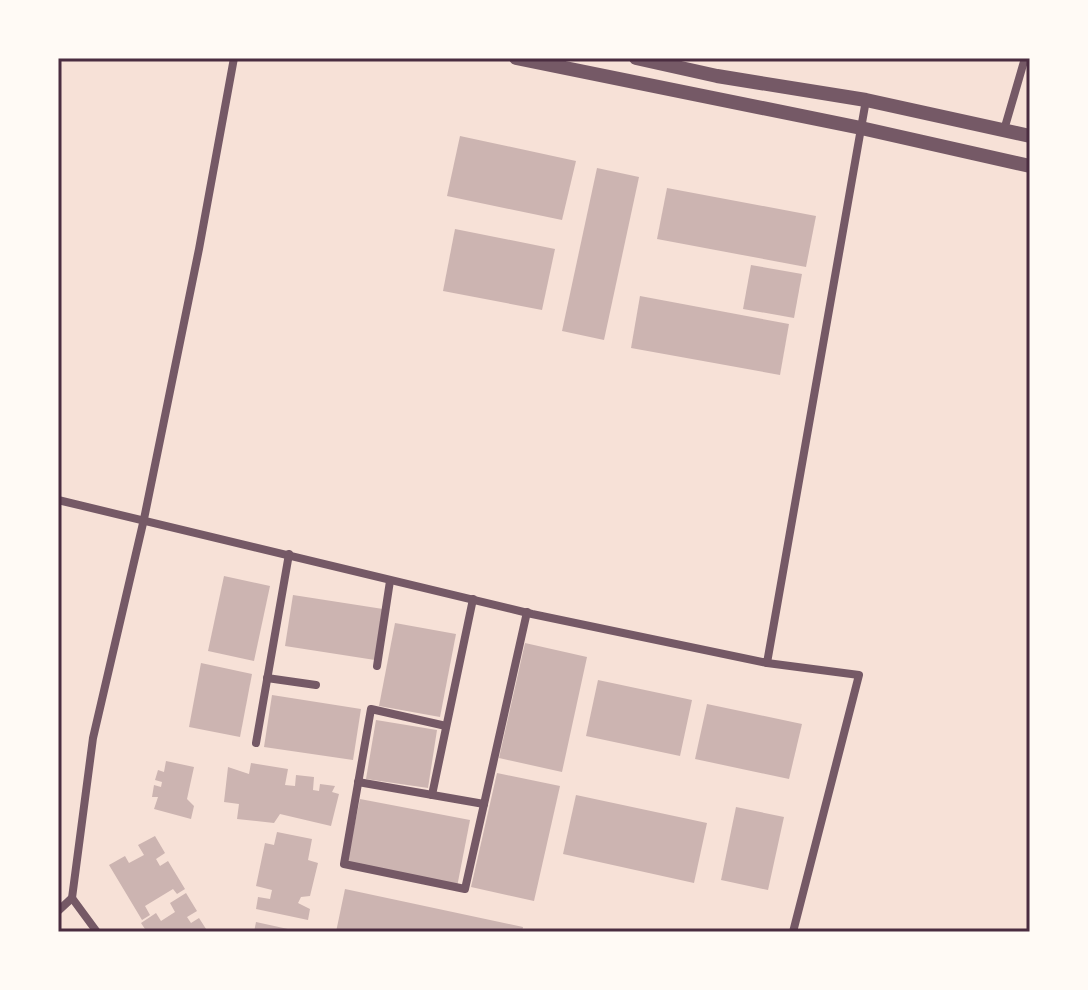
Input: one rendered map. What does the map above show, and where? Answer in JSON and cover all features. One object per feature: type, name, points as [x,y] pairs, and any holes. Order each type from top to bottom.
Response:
[{"type":"street","points":[[58,911],[72,898],[93,738],[144,519],[234,58]]},
{"type":"street","points":[[516,58],[861,128],[1030,166]]},
{"type":"street","points":[[636,58],[717,76],[866,100],[1030,136]]},
{"type":"street","points":[[1004,130],[1025,58]]},
{"type":"street","points":[[767,663],[866,100]]},
{"type":"street","points":[[58,500],[527,612],[767,663],[859,675],[793,932]]},
{"type":"street","points":[[256,743],[289,554]]},
{"type":"street","points":[[377,666],[390,581]]},
{"type":"street","points":[[432,795],[473,599]]},
{"type":"street","points":[[446,726],[371,709],[344,864],[465,889],[527,612]]},
{"type":"street","points":[[267,678],[316,685]]},
{"type":"street","points":[[358,782],[484,804]]},
{"type":"street","points":[[72,898],[97,932]]},
{"type":"building","points":[[460,136],[576,161],[562,220],[447,196]]},
{"type":"building","points":[[597,168],[639,177],[604,340],[562,331]]},
{"type":"building","points":[[667,188],[816,216],[806,267],[657,239]]},
{"type":"building","points":[[455,229],[555,249],[542,310],[443,291]]},
{"type":"building","points":[[751,265],[802,274],[794,318],[743,309]]},
{"type":"building","points":[[640,296],[789,324],[780,375],[631,348]]},
{"type":"building","points":[[224,576],[270,586],[254,661],[208,651]]},
{"type":"building","points":[[293,595],[383,609],[375,660],[285,646]]},
{"type":"building","points":[[395,623],[456,634],[440,717],[379,706]]},
{"type":"building","points":[[525,643],[587,657],[562,772],[499,758]]},
{"type":"building","points":[[201,663],[252,674],[240,737],[189,727]]},
{"type":"building","points":[[598,680],[692,700],[680,756],[586,736]]},
{"type":"building","points":[[272,695],[361,709],[353,760],[264,747]]},
{"type":"building","points":[[707,704],[802,724],[789,779],[695,759]]},
{"type":"building","points":[[376,720],[437,730],[428,788],[366,779]]},
{"type":"building","points":[[166,761],[194,767],[187,799],[194,806],[191,819],[154,809],[158,797],[152,797],[154,785],[161,787],[162,782],[155,780],[158,770],[164,772]]},
{"type":"building","points":[[251,763],[288,769],[285,785],[295,786],[296,775],[314,777],[313,790],[319,791],[320,784],[335,786],[332,792],[339,794],[331,826],[280,814],[274,823],[237,819],[239,804],[224,802],[228,767],[249,774]]},
{"type":"building","points":[[497,773],[560,786],[534,901],[471,887]]},
{"type":"building","points":[[576,795],[707,823],[694,883],[563,854]]},
{"type":"building","points":[[360,799],[470,820],[457,887],[346,865]]},
{"type":"building","points":[[736,807],[784,817],[768,890],[721,880]]},
{"type":"building","points":[[277,832],[312,839],[308,860],[318,863],[310,896],[301,897],[298,903],[310,909],[308,920],[256,909],[258,897],[270,899],[272,890],[256,886],[265,843],[274,845]]},
{"type":"building","points":[[155,836],[165,853],[156,859],[160,866],[168,861],[185,889],[177,894],[173,889],[145,906],[150,915],[142,920],[109,865],[125,856],[129,863],[144,855],[138,845]]},
{"type":"building","points":[[345,889],[523,927],[522,932],[336,932]]},
{"type":"building","points":[[186,893],[197,911],[187,917],[191,923],[199,918],[208,932],[147,932],[141,923],[156,913],[161,921],[175,912],[170,903]]},
{"type":"building","points":[[256,922],[297,931],[297,932],[254,932]]}]
